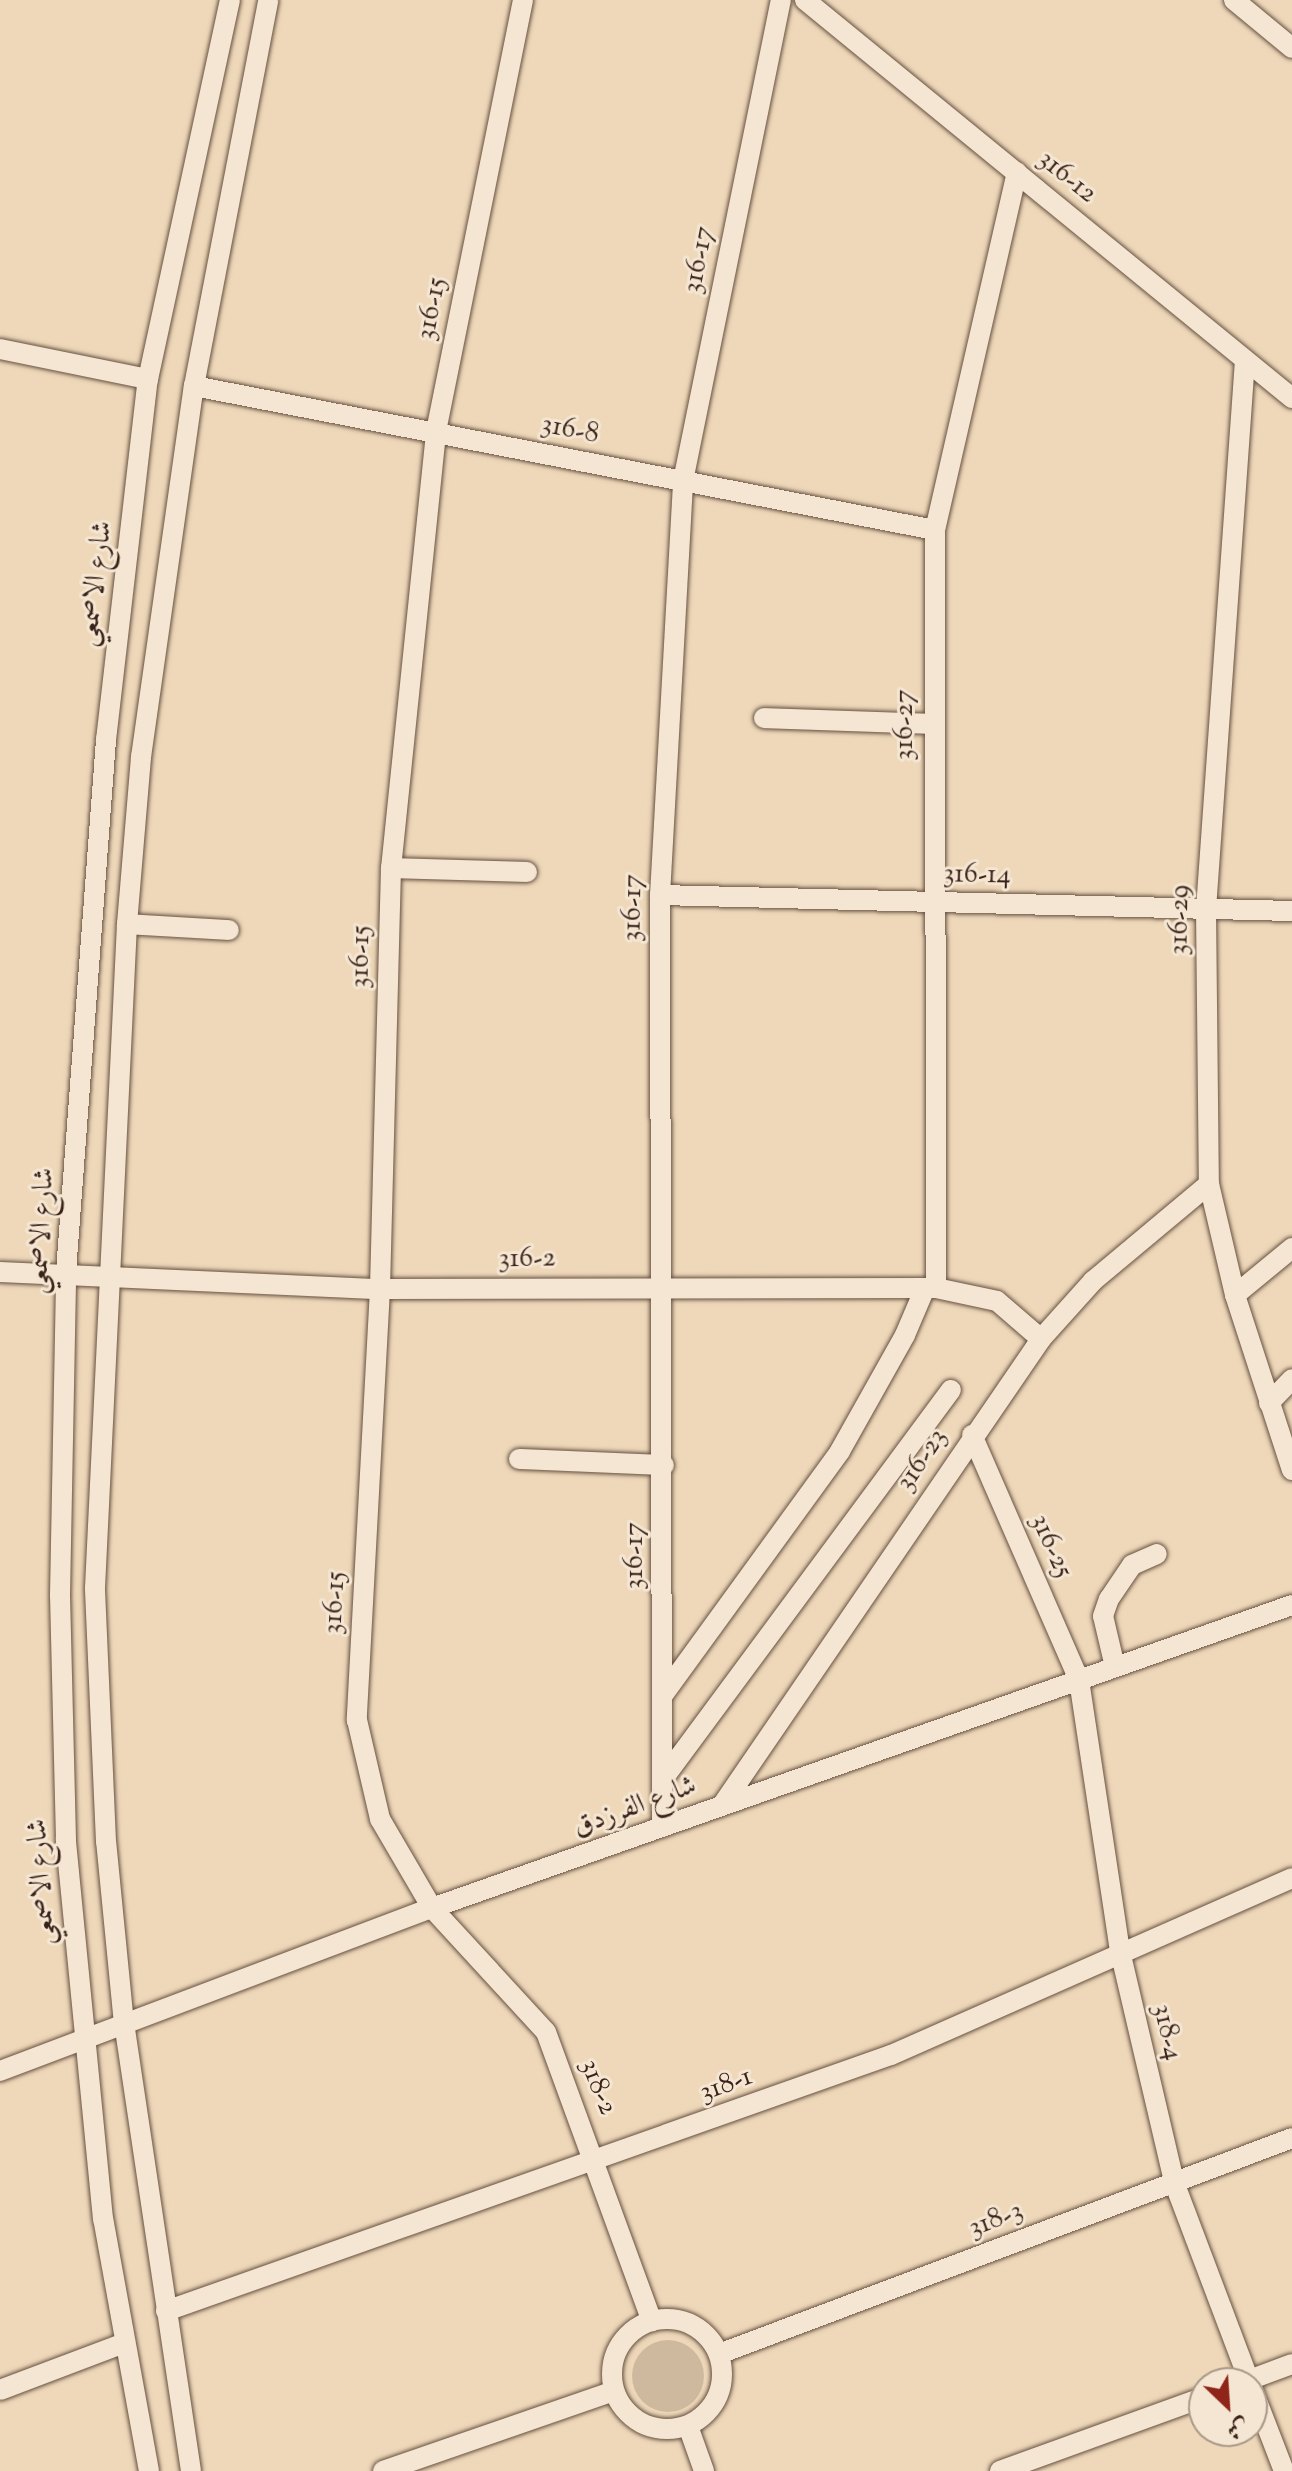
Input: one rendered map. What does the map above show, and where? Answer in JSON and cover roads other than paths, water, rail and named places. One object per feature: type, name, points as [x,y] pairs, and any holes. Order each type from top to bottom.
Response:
[{"type":"street","name":"شارع الاصمعي","points":[[149,2471],[122,2344],[82,2040],[66,1840],[60,1595],[66,1272],[106,740],[148,379],[230,0]]},
{"type":"street","points":[[191,2471],[124,2024],[106,1842],[95,1588],[127,924],[141,757],[194,386],[268,0]]},
{"type":"street","name":"316-15","points":[[432,1908],[380,1819],[357,1720],[380,1289],[391,868],[436,433],[523,0]]},
{"type":"street","name":"316-17","points":[[662,1827],[665,1285],[660,895],[683,481],[781,0]]},
{"type":"street","name":"316-12","points":[[805,0],[1292,398]]},
{"type":"street","points":[[1234,0],[1292,48]]},
{"type":"street","name":"316-27","points":[[930,1288],[935,530],[1017,172]]},
{"type":"street","points":[[0,349],[148,379]]},
{"type":"street","name":"316-29","points":[[1245,360],[1206,909],[1209,1184],[1235,1295],[1292,1470]]},
{"type":"street","name":"316-8","points":[[194,386],[935,530]]},
{"type":"street","points":[[764,718],[932,724]]},
{"type":"street","points":[[391,868],[527,872]]},
{"type":"street","name":"316-14","points":[[660,895],[1292,911]]},
{"type":"street","points":[[127,924],[229,930]]},
{"type":"street","name":"316-23","points":[[723,1804],[972,1435],[1041,1339],[1093,1281],[1209,1184]]},
{"type":"street","points":[[1235,1295],[1292,1248]]},
{"type":"street","name":"316-2","points":[[0,1272],[66,1272],[380,1289],[665,1285],[930,1288],[997,1301],[1041,1339]]},
{"type":"street","points":[[663,1695],[840,1451],[930,1288]]},
{"type":"street","points":[[1269,1403],[1292,1379]]},
{"type":"street","points":[[663,1779],[951,1390]]},
{"type":"street","name":"316-25","points":[[972,1435],[1079,1680]]},
{"type":"street","points":[[519,1459],[664,1465]]},
{"type":"street","points":[[1115,1667],[1103,1616],[1109,1599],[1132,1565],[1157,1554]]},
{"type":"street","name":"شارع الفرزدق","points":[[0,2071],[432,1908],[1292,1605]]},
{"type":"street","name":"318-4","points":[[1079,1680],[1120,1951],[1174,2182],[1242,2367]]},
{"type":"street","name":"318-1","points":[[166,2311],[891,2055],[1120,1951],[1292,1878]]},
{"type":"street","name":"318-2","points":[[432,1908],[546,2032],[597,2161],[652,2321]]},
{"type":"street","name":"318-3","points":[[719,2354],[1292,2138]]},
{"type":"street","points":[[652,2321],[684,2321],[711,2340],[719,2354],[721,2388],[709,2410],[688,2426],[652,2428],[622,2407],[614,2391],[615,2356],[623,2341],[652,2321]]},
{"type":"street","points":[[0,2390],[122,2344]]},
{"type":"street","points":[[1268,2374],[1292,2364]]},
{"type":"street","points":[[383,2471],[614,2391]]},
{"type":"street","points":[[1000,2471],[1188,2403]]},
{"type":"street","points":[[688,2426],[704,2471]]},
{"type":"street","name":"318-4","points":[[1268,2432],[1284,2471]]}]
